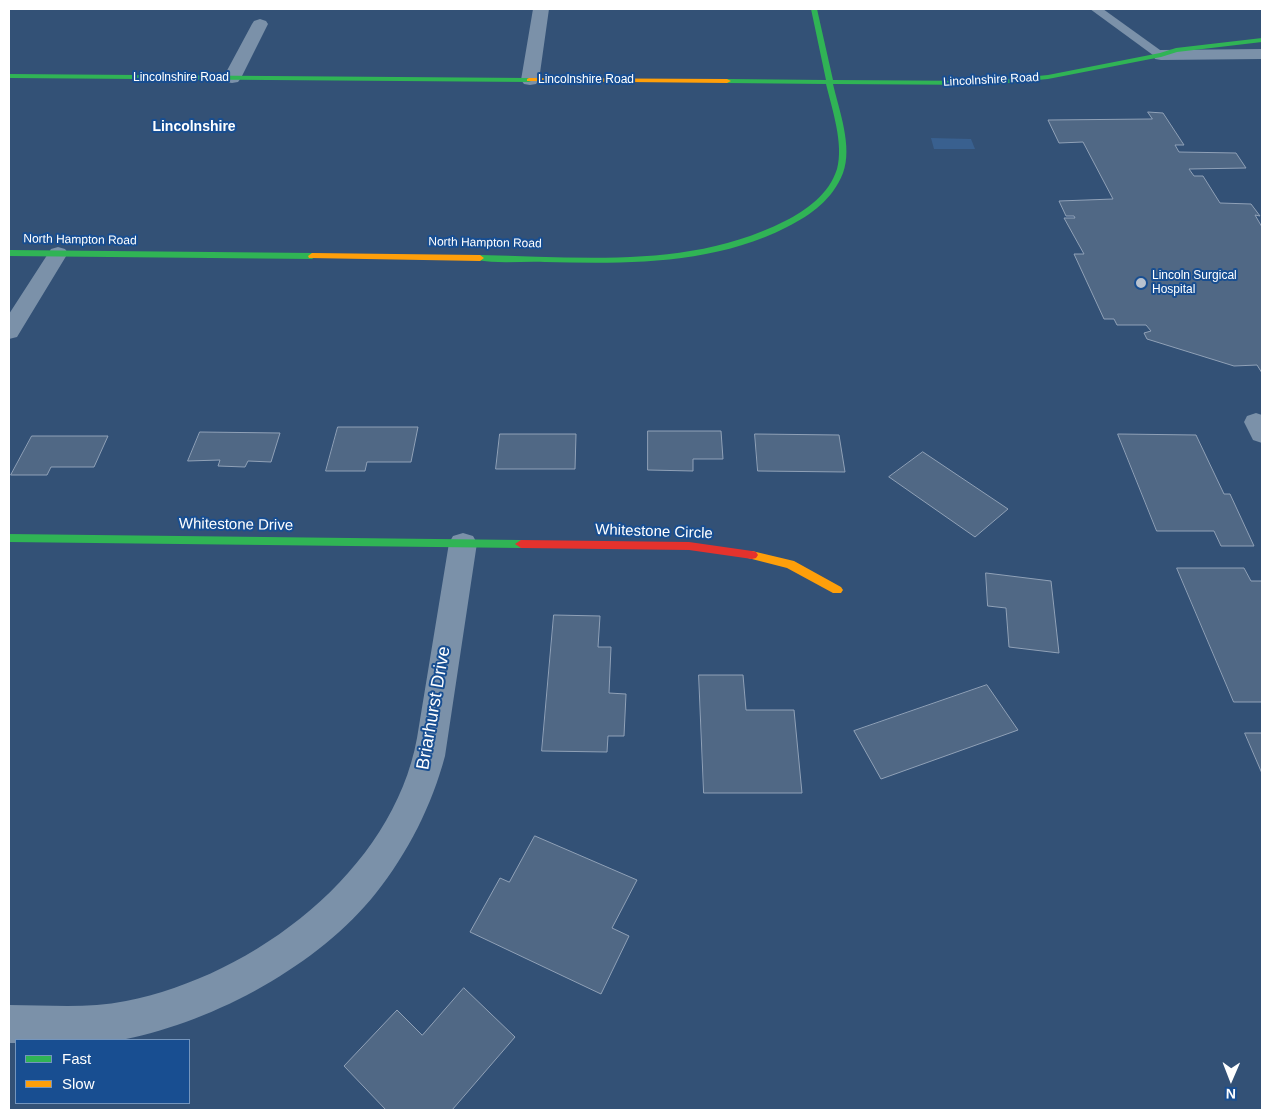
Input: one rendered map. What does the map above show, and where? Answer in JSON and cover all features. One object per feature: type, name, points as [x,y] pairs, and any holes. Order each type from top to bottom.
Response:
[{"type":"street","points":[[530,80],[541,9]]},
{"type":"street","name":"North Hampton Road","points":[[9,253],[635,259],[710,252],[740,244],[769,234],[793,222],[816,205],[830,190],[841,170],[844,150],[814,9]]},
{"type":"street","points":[[232,78],[260,24]]},
{"type":"street","name":"Lincolnshire Road","points":[[9,76],[830,82],[1017,81],[1048,77],[1161,55],[1176,50],[1262,40]]},
{"type":"street","name":"Lincolnshire Road","points":[[1161,55],[1262,54]]},
{"type":"street","points":[[9,332],[58,253]]},
{"type":"street","name":"Whitestone Drive","points":[[9,538],[463,543]]},
{"type":"street","name":"Whitestone Circle","points":[[463,543],[689,546],[730,550],[790,564],[837,590]]},
{"type":"street","name":"Briarhurst Drive","points":[[9,1024],[81,1025],[118,1021],[189,1003],[256,970],[302,940],[347,899],[384,854],[411,808],[428,762],[463,543]]},
{"type":"lane","points":[[1096,9],[1161,55]]},
{"type":"water","points":[[931,138],[971,139],[975,149],[934,149]]},
{"type":"building","name":"Lincoln Surgical Hospital","points":[[1148,112],[1163,113],[1184,145],[1175,145],[1179,152],[1236,153],[1246,168],[1189,169],[1194,176],[1203,176],[1220,203],[1251,204],[1260,216],[1255,215],[1262,227],[1262,373],[1257,365],[1234,366],[1147,339],[1144,333],[1151,331],[1146,325],[1117,325],[1114,319],[1104,319],[1074,254],[1084,254],[1064,218],[1075,218],[1074,216],[1066,216],[1059,201],[1113,199],[1083,142],[1059,143],[1048,120],[1152,119]]},
{"type":"building","points":[[338,427],[418,427],[411,462],[367,462],[365,471],[326,471]]},
{"type":"building","points":[[648,431],[721,431],[723,459],[693,459],[693,471],[648,470]]},
{"type":"building","points":[[200,432],[280,433],[271,462],[248,461],[245,467],[218,466],[220,460],[188,461]]},
{"type":"building","points":[[500,434],[576,434],[575,469],[496,469]]},
{"type":"building","points":[[755,434],[839,435],[845,472],[758,471]]},
{"type":"building","points":[[1118,434],[1196,435],[1224,494],[1230,494],[1254,546],[1221,546],[1214,531],[1157,531]]},
{"type":"building","points":[[32,436],[108,436],[94,467],[51,467],[47,475],[11,475]]},
{"type":"building","points":[[923,452],[1008,509],[975,537],[889,477]]},
{"type":"building","points":[[1177,568],[1244,568],[1251,581],[1262,581],[1262,702],[1234,702]]},
{"type":"building","points":[[986,573],[1051,581],[1059,653],[1009,647],[1006,608],[988,606]]},
{"type":"building","points":[[554,615],[600,616],[598,647],[611,647],[609,693],[626,694],[624,736],[608,736],[607,752],[542,751]]},
{"type":"building","points":[[699,675],[743,675],[746,710],[794,710],[802,793],[704,793]]},
{"type":"building","points":[[987,685],[1018,730],[881,779],[854,731]]},
{"type":"building","points":[[1245,733],[1262,733],[1262,773]]},
{"type":"building","points":[[535,836],[637,880],[612,928],[629,936],[601,994],[470,932],[500,878],[509,882]]},
{"type":"building","points":[[464,988],[515,1037],[452,1110],[386,1110],[344,1066],[397,1010],[422,1035]]},
{"type":"traffic: fast","points":[[480,258],[603,260],[687,255],[727,247],[765,235],[806,213],[822,199],[835,182],[841,167],[844,150],[814,9]]},
{"type":"traffic: fast","points":[[727,81],[987,83],[1048,77],[1161,55],[1176,50],[1262,40]]},
{"type":"traffic: fast","points":[[9,76],[529,80]]},
{"type":"traffic: fast","points":[[9,253],[312,256]]},
{"type":"traffic: fast","points":[[9,538],[521,544]]},
{"type":"traffic: slow","points":[[529,80],[727,81]]},
{"type":"traffic: slow","points":[[312,256],[480,258]]},
{"type":"traffic: slow","points":[[752,555],[790,564],[837,590]]},
{"type":"traffic: jam","points":[[521,544],[689,546],[752,555]]},
{"type":"place","name":"Lincoln Surgical Hospital","points":[[1141,283]]},
{"type":"district","name":"Lincolnshire","points":[[194,127]]}]
